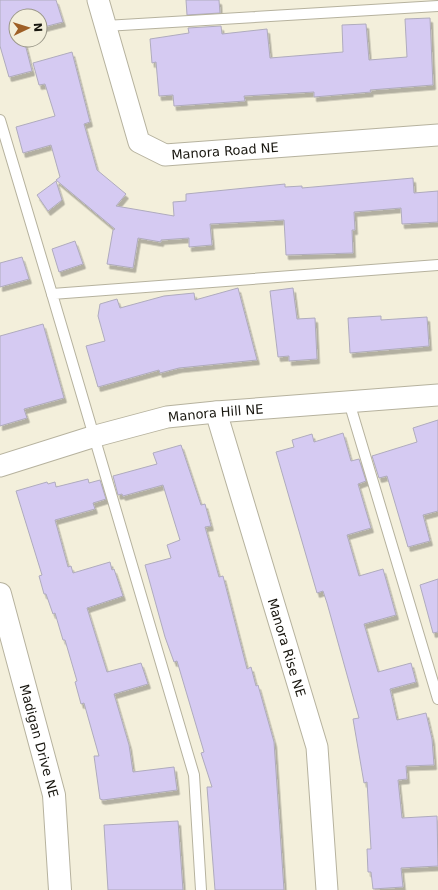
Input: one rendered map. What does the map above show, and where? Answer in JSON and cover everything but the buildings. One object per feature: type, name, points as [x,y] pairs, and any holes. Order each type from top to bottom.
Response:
[{"type":"street","name":"Manora Road NE","points":[[98,0],[140,142],[165,155],[438,135]]},
{"type":"street","name":"Manora Hill NE","points":[[0,466],[92,437],[167,417],[438,395]]},
{"type":"street","name":"Manora Rise NE","points":[[216,412],[317,748],[327,890]]},
{"type":"street","name":"Madigan Drive NE","points":[[0,594],[54,795],[60,890]]},
{"type":"lane","points":[[105,26],[438,6]]},
{"type":"lane","points":[[0,120],[52,294],[92,437],[194,775],[201,890]]},
{"type":"lane","points":[[52,294],[438,265]]},
{"type":"lane","points":[[349,402],[438,699]]}]
